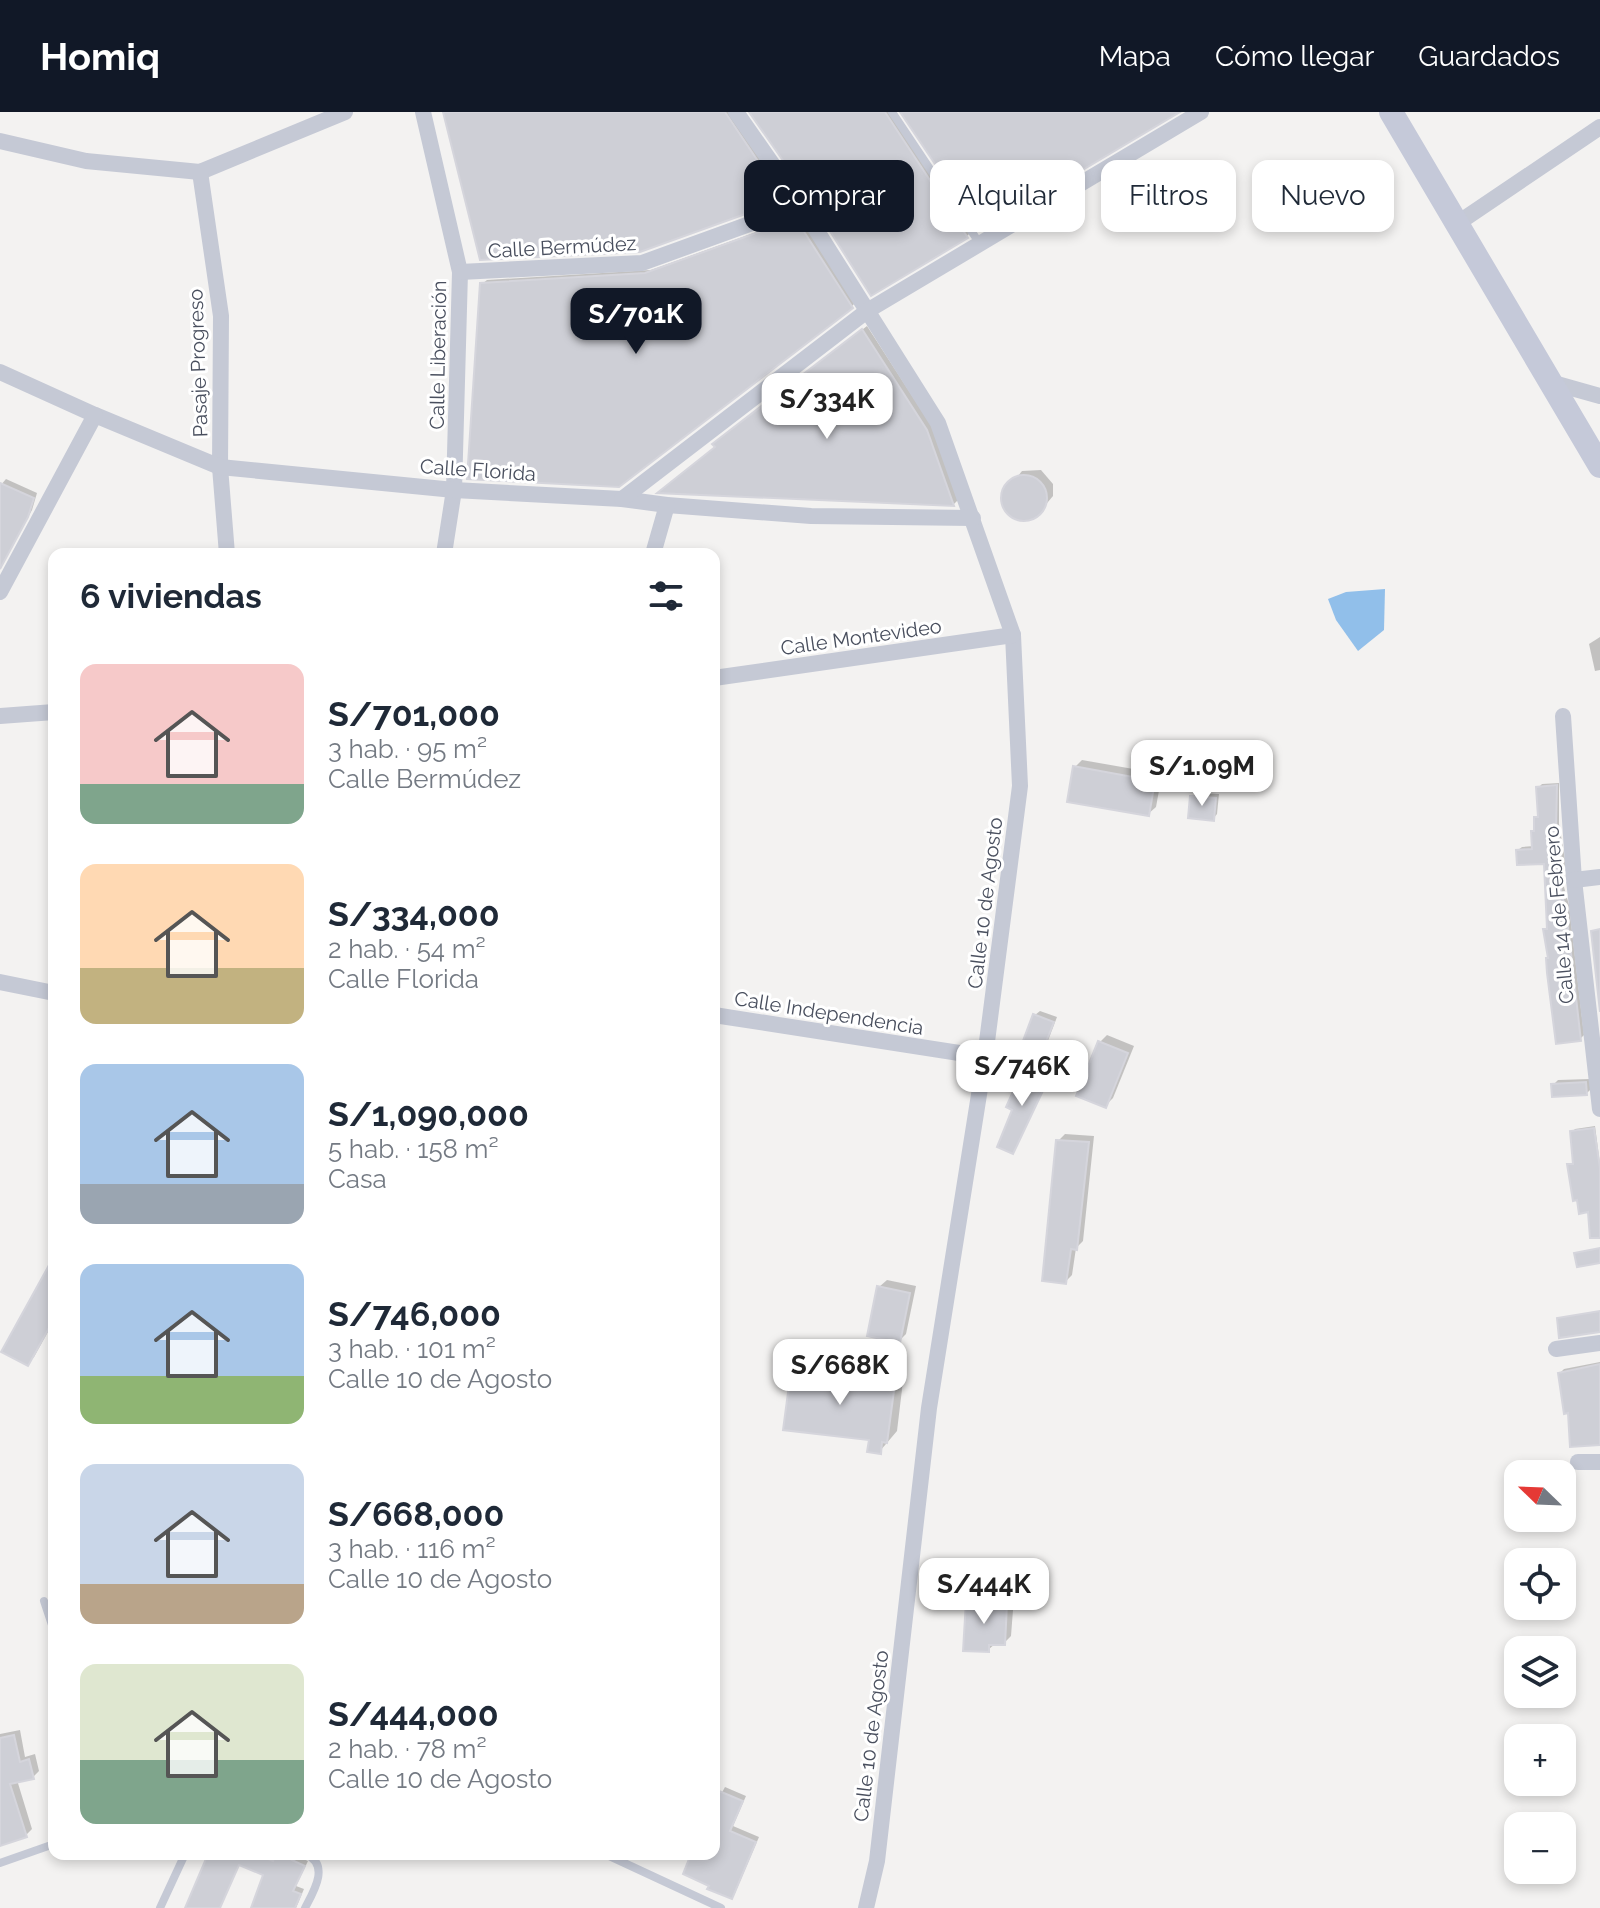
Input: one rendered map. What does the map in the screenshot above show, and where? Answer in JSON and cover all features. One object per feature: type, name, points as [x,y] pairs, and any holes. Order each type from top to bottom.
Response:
[{"type":"main road","points":[[1391,112],[1600,466]]},
{"type":"street","points":[[0,141],[86,161],[200,172],[345,112]]},
{"type":"street","name":"Calle Liberación","points":[[423,112],[460,272],[454,490],[445,548]]},
{"type":"street","name":"Calle 10 de Agosto","points":[[736,112],[769,160]]},
{"type":"street","points":[[622,499],[867,311],[1201,112]]},
{"type":"street","points":[[1458,223],[1600,127]]},
{"type":"street","name":"Pasaje Progreso","points":[[200,172],[221,316],[220,467],[227,548]]},
{"type":"street","name":"Calle Bermúdez","points":[[460,272],[642,263],[744,226]]},
{"type":"street","name":"Calle 10 de Agosto","points":[[817,232],[938,423],[973,518],[1013,635],[1020,786],[985,1057],[929,1408],[877,1861],[866,1908]]},
{"type":"street","name":"Calle Florida","points":[[0,372],[220,467],[454,490],[622,499],[811,516],[973,518]]},
{"type":"street","points":[[1550,382],[1600,396]]},
{"type":"street","points":[[0,592],[95,415]]},
{"type":"street","points":[[655,548],[667,505]]},
{"type":"street","name":"Calle Montevideo","points":[[720,677],[1013,635]]},
{"type":"street","points":[[0,716],[48,712]]},
{"type":"street","name":"Calle 14 de Febrero","points":[[1563,716],[1574,880],[1600,1109]]},
{"type":"street","points":[[1574,880],[1600,877]]},
{"type":"street","points":[[0,982],[48,992]]},
{"type":"street","name":"Calle Independencia","points":[[720,1016],[985,1057]]},
{"type":"street","points":[[1556,1349],[1600,1343]]},
{"type":"street","points":[[1578,1462],[1600,1462]]},
{"type":"lane","points":[[892,112],[980,244]]},
{"type":"lane","points":[[44,1601],[48,1613]]},
{"type":"lane","points":[[0,1863],[48,1846]]},
{"type":"lane","points":[[160,1908],[182,1860]]},
{"type":"lane","points":[[305,1908],[319,1879],[314,1860]]},
{"type":"lane","points":[[618,1860],[721,1908]]},
{"type":"water","points":[[1385,589],[1384,630],[1358,651],[1336,620],[1328,599],[1346,592]]},
{"type":"building","points":[[443,112],[725,112],[757,160],[744,160],[744,214],[640,252],[480,260]]},
{"type":"building","points":[[749,112],[885,112],[930,180],[930,232],[964,232],[968,238],[871,296],[830,232],[914,232],[914,160],[783,160]]},
{"type":"building","points":[[900,112],[1180,112],[1085,169],[1085,160],[932,160]]},
{"type":"building","points":[[759,232],[804,232],[853,308],[619,487],[467,479],[480,283],[645,273]]},
{"type":"building","points":[[862,329],[927,430],[954,506],[657,493],[715,447],[712,444]]},
{"type":"building","points":[[1024,475],[1040,482],[1047,498],[1040,514],[1024,521],[1008,514],[1001,498],[1008,482]]},
{"type":"building","points":[[0,483],[34,498],[28,517],[0,569]]},
{"type":"building","points":[[1073,766],[1155,781],[1149,816],[1067,802]]},
{"type":"building","points":[[1557,785],[1556,829],[1562,865],[1561,892],[1566,910],[1581,1041],[1556,1044],[1543,929],[1547,929],[1544,864],[1517,865],[1516,850],[1532,849],[1531,831],[1534,831],[1534,817],[1538,817],[1536,787]]},
{"type":"building","points":[[1190,796],[1216,798],[1214,821],[1188,818]]},
{"type":"building","points":[[1600,929],[1600,1012],[1591,931]]},
{"type":"building","points":[[1033,1014],[1054,1022],[1040,1057],[1020,1049]]},
{"type":"building","points":[[1098,1041],[1128,1053],[1106,1108],[1076,1096]]},
{"type":"building","points":[[1024,1067],[1049,1078],[1013,1154],[997,1147],[1012,1110],[1006,1107]]},
{"type":"building","points":[[1586,1082],[1587,1095],[1552,1097],[1551,1084]]},
{"type":"building","points":[[1594,1128],[1600,1168],[1600,1238],[1590,1238],[1588,1212],[1579,1214],[1577,1200],[1573,1201],[1567,1164],[1573,1164],[1570,1131]]},
{"type":"building","points":[[1056,1140],[1089,1142],[1077,1250],[1071,1249],[1066,1284],[1042,1281]]},
{"type":"building","points":[[1600,1248],[1600,1263],[1577,1267],[1574,1253]]},
{"type":"building","points":[[48,1267],[48,1330],[28,1366],[1,1352]]},
{"type":"building","points":[[877,1286],[910,1293],[900,1343],[867,1336]]},
{"type":"building","points":[[1600,1311],[1600,1332],[1559,1338],[1557,1318]]},
{"type":"building","points":[[1600,1364],[1600,1445],[1570,1447],[1568,1413],[1564,1414],[1558,1373]]},
{"type":"building","points":[[791,1370],[895,1383],[887,1443],[882,1442],[881,1454],[867,1452],[869,1440],[783,1430]]},
{"type":"building","points":[[966,1601],[1007,1604],[1005,1645],[989,1645],[989,1652],[963,1651]]},
{"type":"building","points":[[14,1735],[20,1762],[29,1759],[34,1779],[10,1784],[27,1837],[0,1846],[0,1738]]},
{"type":"building","points":[[720,1791],[743,1801],[730,1831],[756,1842],[732,1899],[707,1889],[709,1886],[683,1874],[689,1860],[720,1860]]},
{"type":"building","points":[[205,1860],[292,1860],[305,1866],[293,1891],[301,1894],[295,1908],[251,1908],[263,1875],[239,1865],[220,1908],[185,1908]]}]
